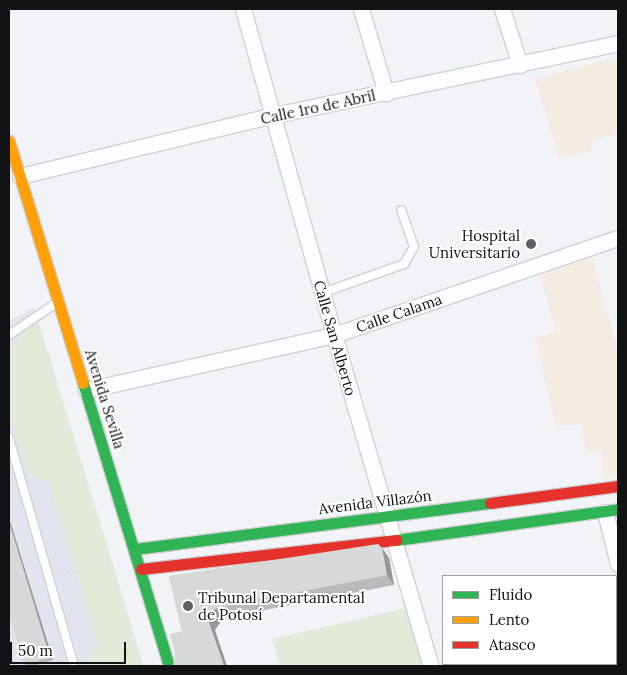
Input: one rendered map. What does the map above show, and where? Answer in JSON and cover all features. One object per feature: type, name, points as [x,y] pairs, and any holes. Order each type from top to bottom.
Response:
[{"type":"main road","name":"Avenida Sevilla","points":[[9,141],[135,549],[169,666]]},
{"type":"main road","name":"Avenida Villazón","points":[[135,549],[618,486]]},
{"type":"main road","points":[[141,570],[395,540],[612,511]]},
{"type":"street","name":"Calle San Alberto","points":[[243,9],[334,335],[431,666]]},
{"type":"street","points":[[361,9],[386,93]]},
{"type":"street","points":[[502,9],[520,65]]},
{"type":"street","name":"Calle 1ro de Abril","points":[[20,176],[274,116],[618,43]]},
{"type":"street","name":"Calle Calama","points":[[86,390],[334,335],[618,238]]},
{"type":"street","points":[[612,511],[618,564]]},
{"type":"lane","points":[[322,293],[404,264],[414,247],[401,210]]},
{"type":"lane","points":[[9,335],[59,302]]},
{"type":"lane","points":[[9,438],[50,575],[74,666]]},
{"type":"path","points":[[50,575],[113,564]]},
{"type":"shaded area","points":[[618,57],[618,133],[591,141],[592,151],[559,159],[535,78]]},
{"type":"shaded area","points":[[592,257],[618,351],[618,477],[604,480],[601,450],[586,452],[581,424],[556,426],[535,339],[556,331],[540,275]]},
{"type":"shaded area","points":[[34,308],[143,666],[9,666],[9,321]]},
{"type":"green space","points":[[39,323],[143,666],[86,666],[87,656],[98,645],[48,480],[35,479],[28,474],[9,416],[9,348],[19,335]]},
{"type":"green space","points":[[406,608],[422,666],[280,666],[272,639]]},
{"type":"building","points":[[9,522],[50,657],[25,665],[9,613]]},
{"type":"building","points":[[378,544],[382,548],[387,575],[216,608],[208,620],[224,666],[173,666],[175,652],[170,634],[182,631],[169,576]]},
{"type":"railway","points":[[9,658],[11,666]]},
{"type":"traffic: fast","points":[[83,383],[169,666]]},
{"type":"traffic: fast","points":[[135,549],[490,503]]},
{"type":"traffic: fast","points":[[396,540],[618,509]]},
{"type":"traffic: slow","points":[[9,141],[83,383]]},
{"type":"traffic: jam","points":[[490,503],[618,486]]},
{"type":"traffic: jam","points":[[141,569],[396,540]]},
{"type":"place","name":"Hospital Universitario","points":[[531,244]]},
{"type":"place","name":"Tribunal Departamental de Potosí","points":[[188,606]]}]
